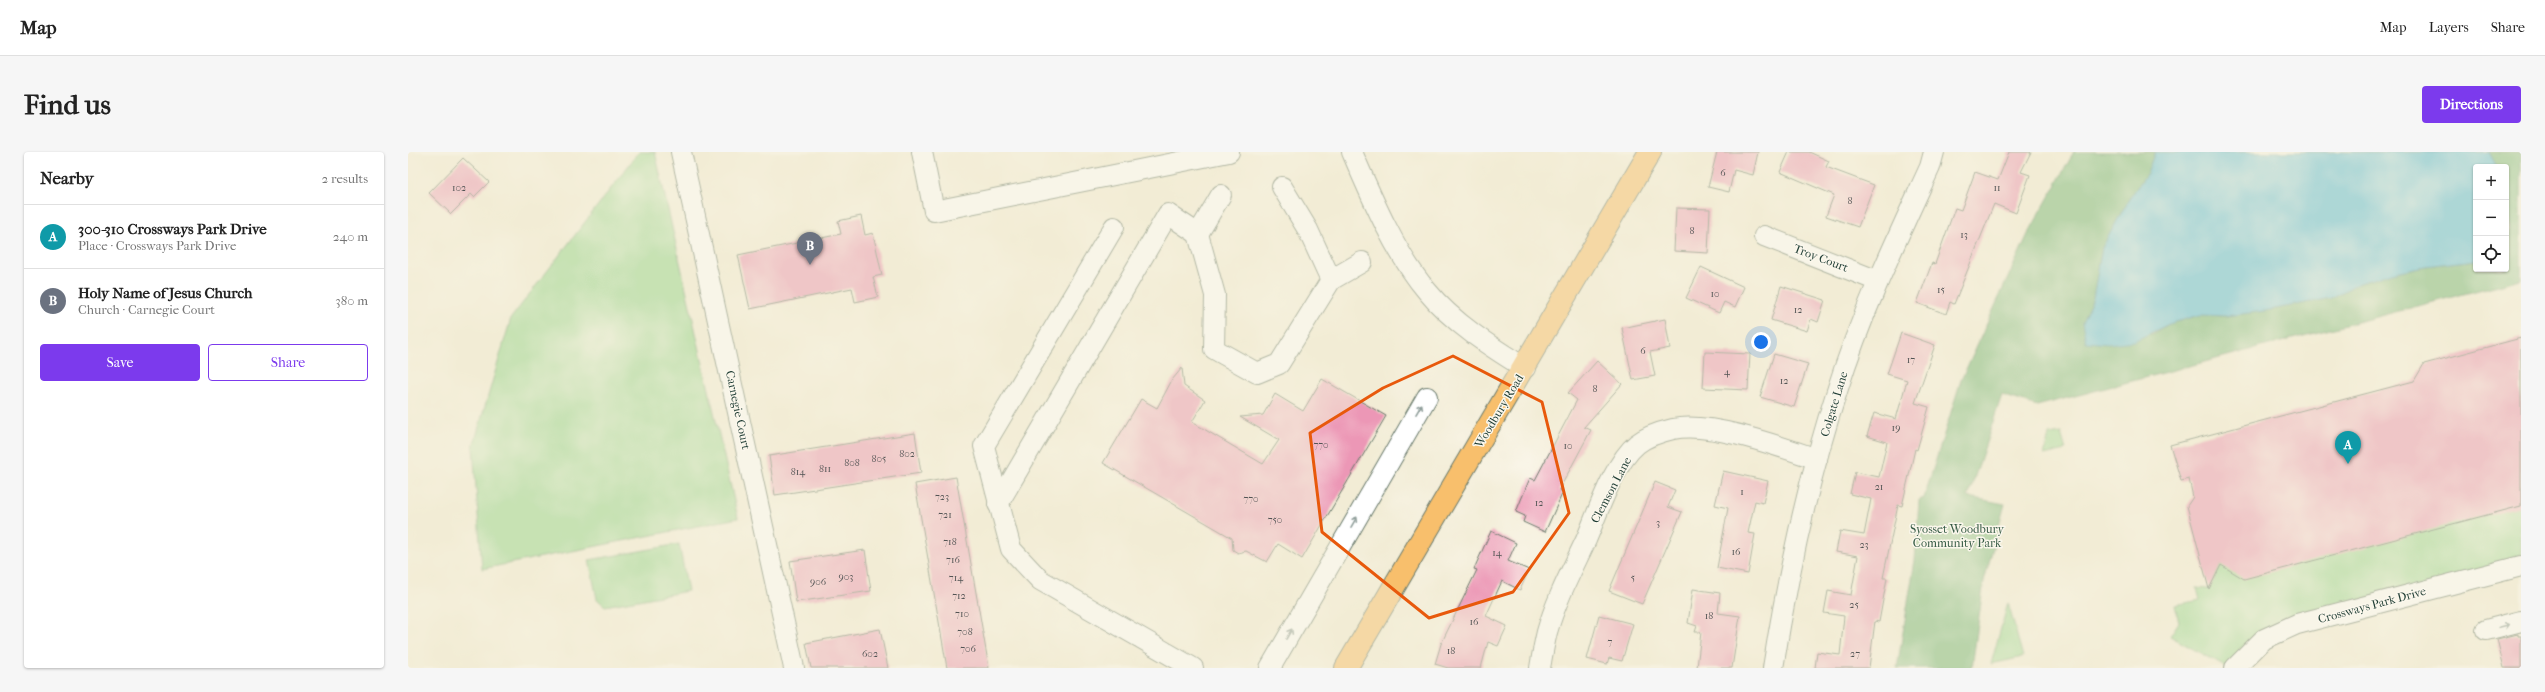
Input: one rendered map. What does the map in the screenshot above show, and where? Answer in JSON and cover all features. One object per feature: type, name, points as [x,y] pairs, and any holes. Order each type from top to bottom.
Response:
[{"type":"main road","name":"Woodbury Road","points":[[1346,668],[1525,368],[1650,152]]},
{"type":"street","name":"Carnegie Court","points":[[681,152],[794,668]]},
{"type":"street","points":[[922,152],[934,211],[1230,152]]},
{"type":"street","points":[[1352,152],[1387,226],[1409,266],[1427,292],[1451,316],[1499,352],[1525,368]]},
{"type":"street","name":"Colgate Lane","points":[[1772,668],[1799,524],[1838,387],[1878,281],[1930,167],[1934,152]]},
{"type":"street","points":[[1282,187],[1308,230],[1331,280]]},
{"type":"street","points":[[1198,234],[1221,195]]},
{"type":"street","points":[[998,504],[1168,214],[1198,234],[1214,295],[1214,349],[1257,373],[1279,364],[1331,280],[1362,262]]},
{"type":"street","points":[[1114,227],[984,446],[1011,549],[1040,580],[1193,668]]},
{"type":"street","name":"Troy Court","points":[[1764,236],[1878,281]]},
{"type":"street","points":[[1270,668],[1427,396]]},
{"type":"street","name":"Clemson Lane","points":[[1540,668],[1547,633],[1557,603],[1621,466],[1636,445],[1652,435],[1674,428],[1697,427],[1782,447],[1818,459]]},
{"type":"street","name":"Crossways Park Drive","points":[[2235,668],[2264,639],[2297,624],[2521,566]]},
{"type":"street","points":[[2486,630],[2521,621]]},
{"type":"highlighted area","points":[[1453,356],[1542,402],[1569,513],[1513,592],[1429,618],[1322,532],[1310,433],[1383,388]]},
{"type":"green space","points":[[639,152],[655,152],[738,518],[482,569],[473,447],[511,318]]},
{"type":"green space","name":"Syosset Woodbury Community Park","points":[[2074,152],[2155,152],[2147,173],[2129,199],[2102,248],[2093,298],[2082,322],[2085,331],[2152,334],[2169,324],[2200,315],[2226,316],[2265,311],[2331,298],[2359,283],[2396,272],[2425,266],[2473,260],[2473,272],[2509,272],[2509,233],[2511,230],[2509,221],[2509,164],[2495,164],[2489,152],[2521,152],[2521,279],[2037,406],[2002,395],[1968,497],[2005,504],[1984,581],[1972,668],[1897,668],[1915,560],[1919,500],[1924,498],[1961,380],[2028,234]]},
{"type":"green space","points":[[2061,433],[2066,450],[2044,455],[2049,435]]},
{"type":"green space","points":[[2521,506],[2521,561],[2297,624],[2227,668],[2170,636],[2179,622],[2175,605],[2200,600],[2197,588],[2209,589],[2221,565]]},
{"type":"green space","points":[[679,544],[688,591],[605,606],[597,599],[589,560]]},
{"type":"green space","points":[[2008,603],[2023,657],[1991,664]]},
{"type":"water","points":[[2155,152],[2489,152],[2495,164],[2473,164],[2473,260],[2425,266],[2396,272],[2359,283],[2331,298],[2265,311],[2226,316],[2200,315],[2169,324],[2134,341],[2108,344],[2086,342],[2082,322],[2093,298],[2102,248],[2129,199],[2147,173]]},
{"type":"building","points":[[1717,152],[1758,152],[1753,175],[1734,170],[1729,192],[1708,187]]},
{"type":"building","points":[[1789,152],[1809,152],[1829,161],[1826,167],[1874,185],[1858,227],[1826,216],[1834,195],[1780,172]]},
{"type":"building","points":[[2009,152],[2031,152],[2021,172],[2030,175],[2016,213],[1994,204],[1954,304],[1950,302],[1946,314],[1917,303],[1932,263],[1935,264],[1955,208],[1961,210],[1975,172],[1998,180]]},
{"type":"building","points":[[463,158],[489,182],[474,197],[471,194],[451,214],[429,193]]},
{"type":"building","points":[[1676,208],[1710,209],[1708,253],[1674,251]]},
{"type":"building","points":[[861,216],[865,235],[873,233],[882,275],[873,277],[878,297],[855,302],[852,288],[750,309],[738,255],[841,234],[838,221]]},
{"type":"building","points":[[1701,267],[1744,287],[1735,307],[1724,302],[1719,313],[1686,298]]},
{"type":"building","points":[[1781,286],[1825,300],[1818,322],[1811,319],[1807,331],[1771,320]]},
{"type":"building","points":[[1665,319],[1670,348],[1650,352],[1655,376],[1633,380],[1622,328]]},
{"type":"building","points":[[1901,333],[1935,345],[1915,403],[1929,407],[1917,450],[1915,449],[1902,506],[1898,505],[1883,578],[1887,578],[1879,622],[1875,621],[1869,668],[1815,668],[1817,652],[1840,655],[1844,616],[1824,613],[1828,591],[1851,595],[1858,556],[1836,552],[1840,531],[1864,535],[1871,499],[1850,494],[1855,472],[1879,477],[1887,442],[1867,436],[1874,413],[1896,419],[1907,380],[1887,374]]},
{"type":"building","points":[[2521,338],[2521,506],[2244,579],[2221,565],[2209,589],[2187,506],[2193,497],[2189,479],[2181,481],[2170,445],[2414,381],[2424,364]]},
{"type":"building","points":[[1705,352],[1750,354],[1748,390],[1703,388]]},
{"type":"building","points":[[1774,354],[1808,364],[1794,407],[1760,397]]},
{"type":"building","points":[[1597,361],[1622,384],[1584,427],[1591,430],[1559,490],[1563,492],[1545,532],[1523,522],[1525,516],[1516,512],[1530,478],[1535,480],[1577,400],[1568,393]]},
{"type":"building","points":[[1182,368],[1184,386],[1205,400],[1192,422],[1263,464],[1279,440],[1240,417],[1263,415],[1275,394],[1303,411],[1322,379],[1386,416],[1302,559],[1278,544],[1267,562],[1246,551],[1238,553],[1233,550],[1232,538],[1103,463],[1141,399],[1157,408],[1172,380]]},
{"type":"building","points":[[915,433],[921,473],[775,495],[769,456]]},
{"type":"building","points":[[1723,471],[1768,481],[1763,503],[1755,501],[1748,533],[1755,534],[1748,574],[1717,568],[1728,508],[1715,505]]},
{"type":"building","points":[[956,477],[989,668],[947,668],[915,484]]},
{"type":"building","points":[[1655,482],[1675,490],[1668,507],[1682,512],[1642,604],[1609,591]]},
{"type":"building","points":[[1491,531],[1516,543],[1508,561],[1529,570],[1520,590],[1502,581],[1486,616],[1507,626],[1498,646],[1488,642],[1481,668],[1448,668],[1435,664],[1441,644],[1477,570],[1474,569]]},
{"type":"building","points":[[865,550],[871,591],[796,602],[790,561]]},
{"type":"building","points":[[1693,589],[1720,593],[1718,613],[1740,616],[1732,668],[1697,668],[1701,632],[1695,632],[1697,626],[1688,623]]},
{"type":"building","points":[[1599,615],[1633,624],[1622,661],[1609,658],[1607,664],[1587,659]]},
{"type":"building","points":[[880,629],[888,668],[811,668],[806,643]]},
{"type":"building","points":[[2518,634],[2518,636],[2521,636],[2521,668],[2504,668],[2497,639]]},
{"type":"place","name":"Holy Name of Jesus Church","points":[[810,265]]},
{"type":"place","name":"300-310 Crossways Park Drive","points":[[2348,464]]}]
